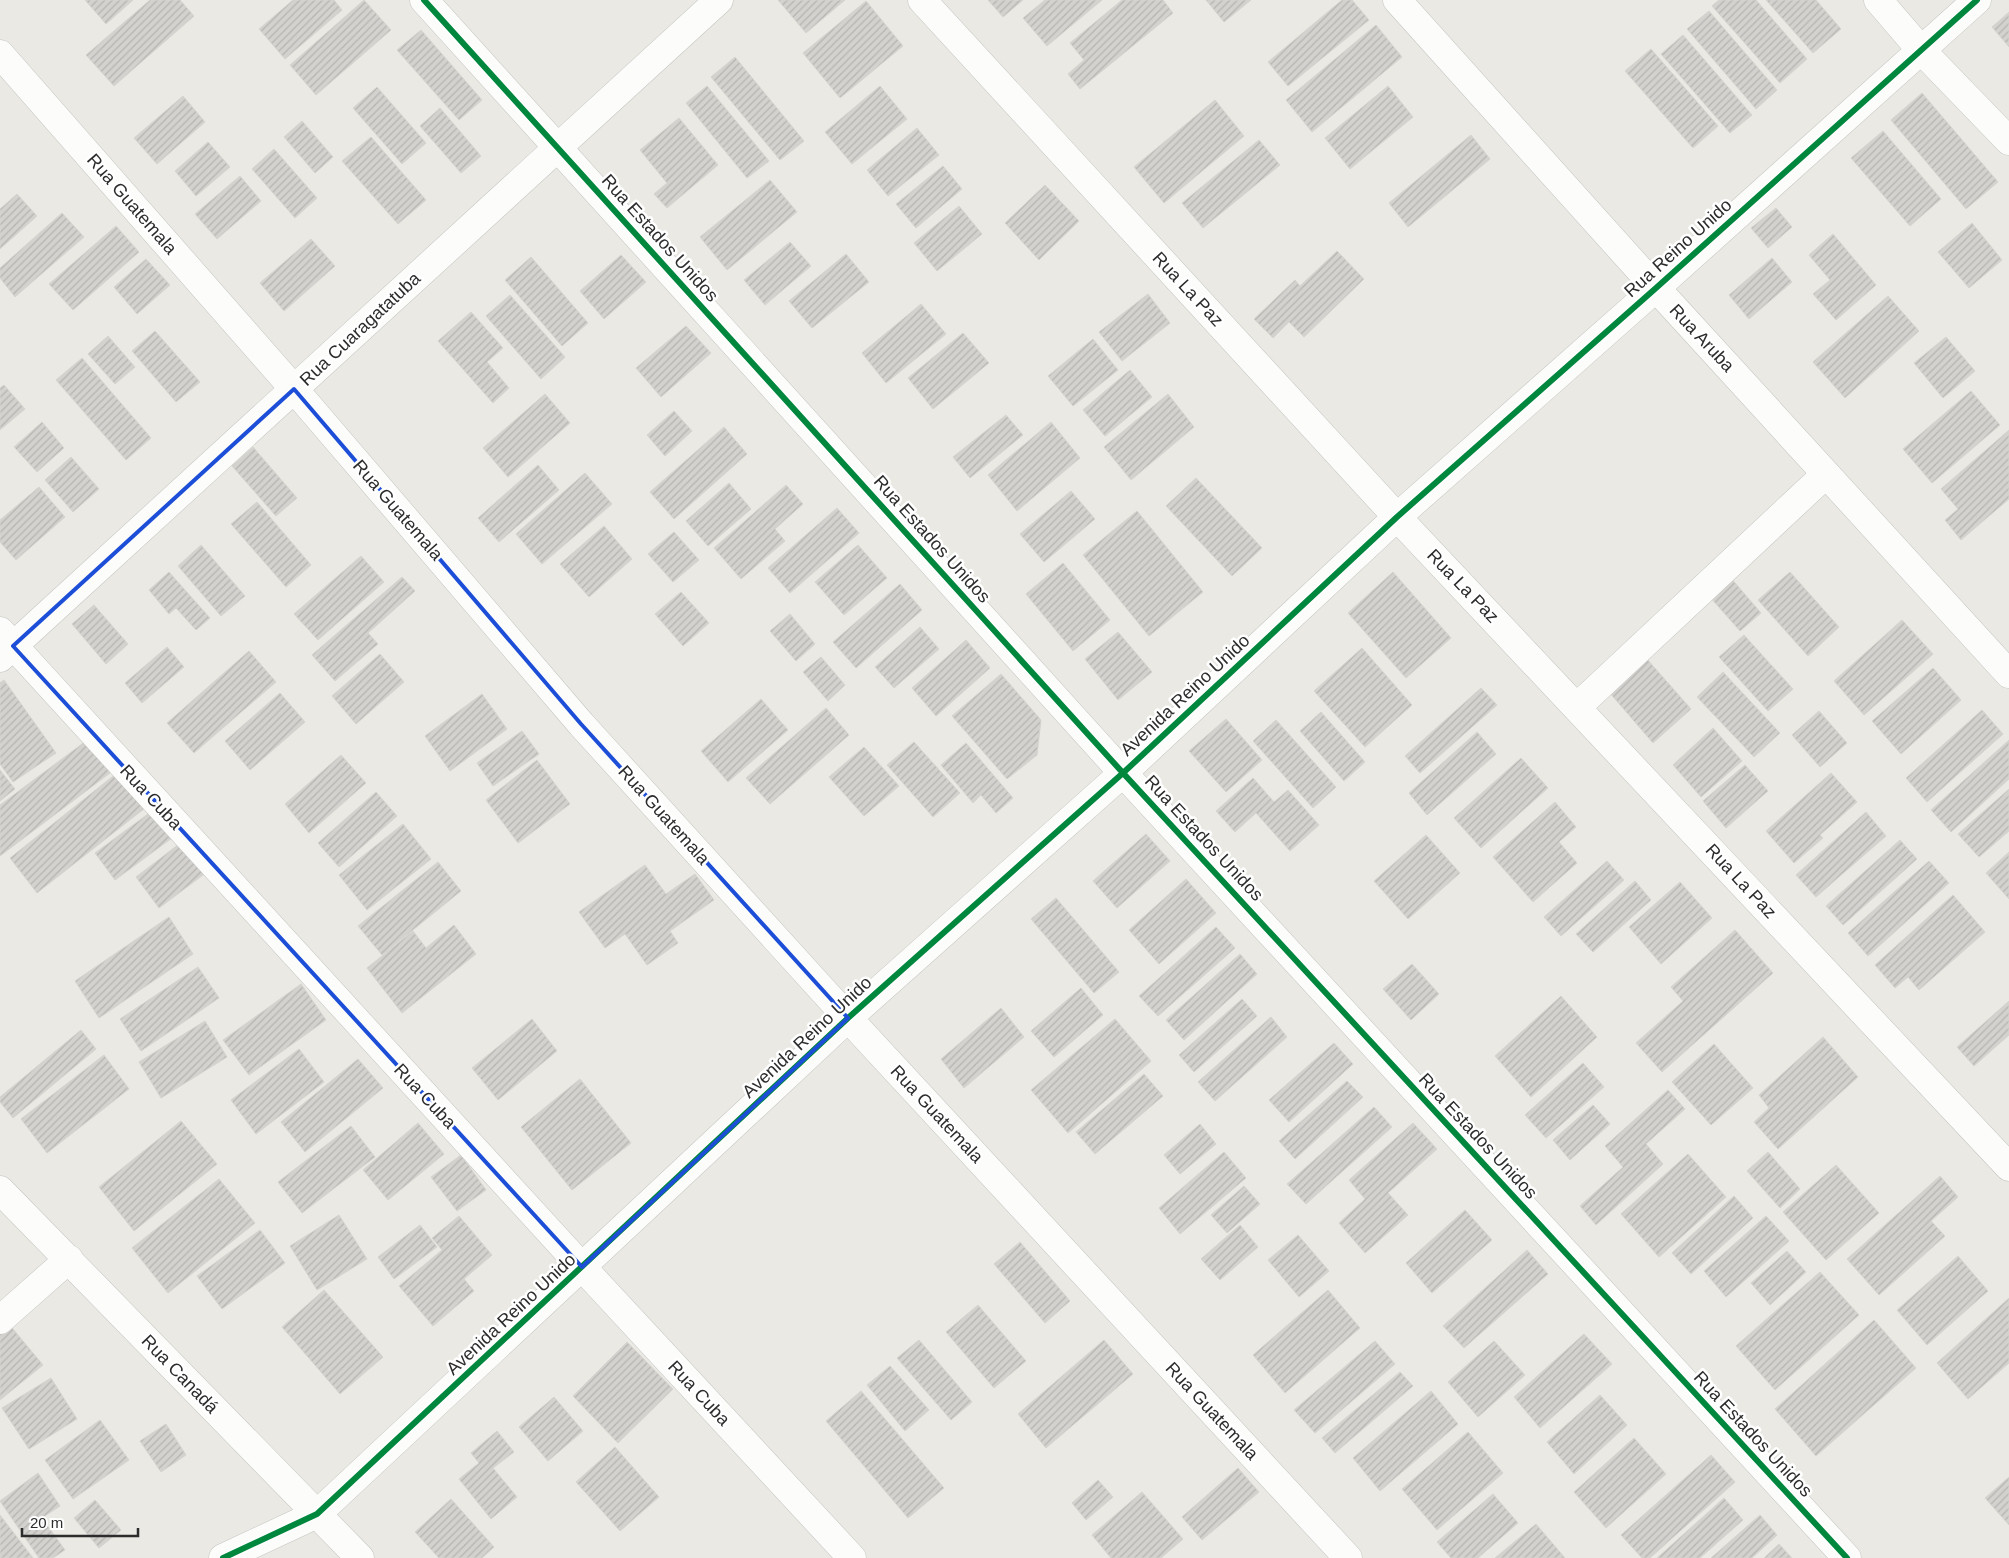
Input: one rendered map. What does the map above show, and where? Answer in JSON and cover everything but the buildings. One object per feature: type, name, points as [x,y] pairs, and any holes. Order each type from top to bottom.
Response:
[{"type":"street","name":"Rua Estados Unidos","points":[[424,0],[1123,772],[1847,1558]]},
{"type":"street","name":"Rua Cuaragatatuba","points":[[4,645],[294,389],[718,0]]},
{"type":"street","name":"Rua La Paz","points":[[922,0],[1397,517],[1578,707],[2009,1167]]},
{"type":"street","name":"Rua Aruba","points":[[1397,0],[1656,288],[2009,674]]},
{"type":"street","points":[[1878,0],[1921,50],[2009,141]]},
{"type":"street","name":"Rua Reino Unido","points":[[1397,517],[1978,0]]},
{"type":"street","name":"Rua Guatemala","points":[[0,54],[294,389],[581,724],[848,1018],[1348,1558]]},
{"type":"street","points":[[1578,707],[1826,474]]},
{"type":"street","name":"Avenida Reino Unido","points":[[223,1558],[317,1514],[848,1018],[1123,772],[1397,517]]},
{"type":"street","name":"Rua Cuba","points":[[4,645],[852,1558]]},
{"type":"street","name":"Rua Canadá","points":[[0,1190],[360,1558]]},
{"type":"street","points":[[0,1320],[69,1260]]},
{"type":"highlighted area","points":[[294,389],[581,724],[848,1018],[582,1267],[13,646]]},
{"type":"cycle path","points":[[424,0],[1123,773],[1847,1558]]},
{"type":"cycle path","points":[[223,1558],[317,1514],[848,1018],[1123,773],[1397,517],[1977,0]]}]
